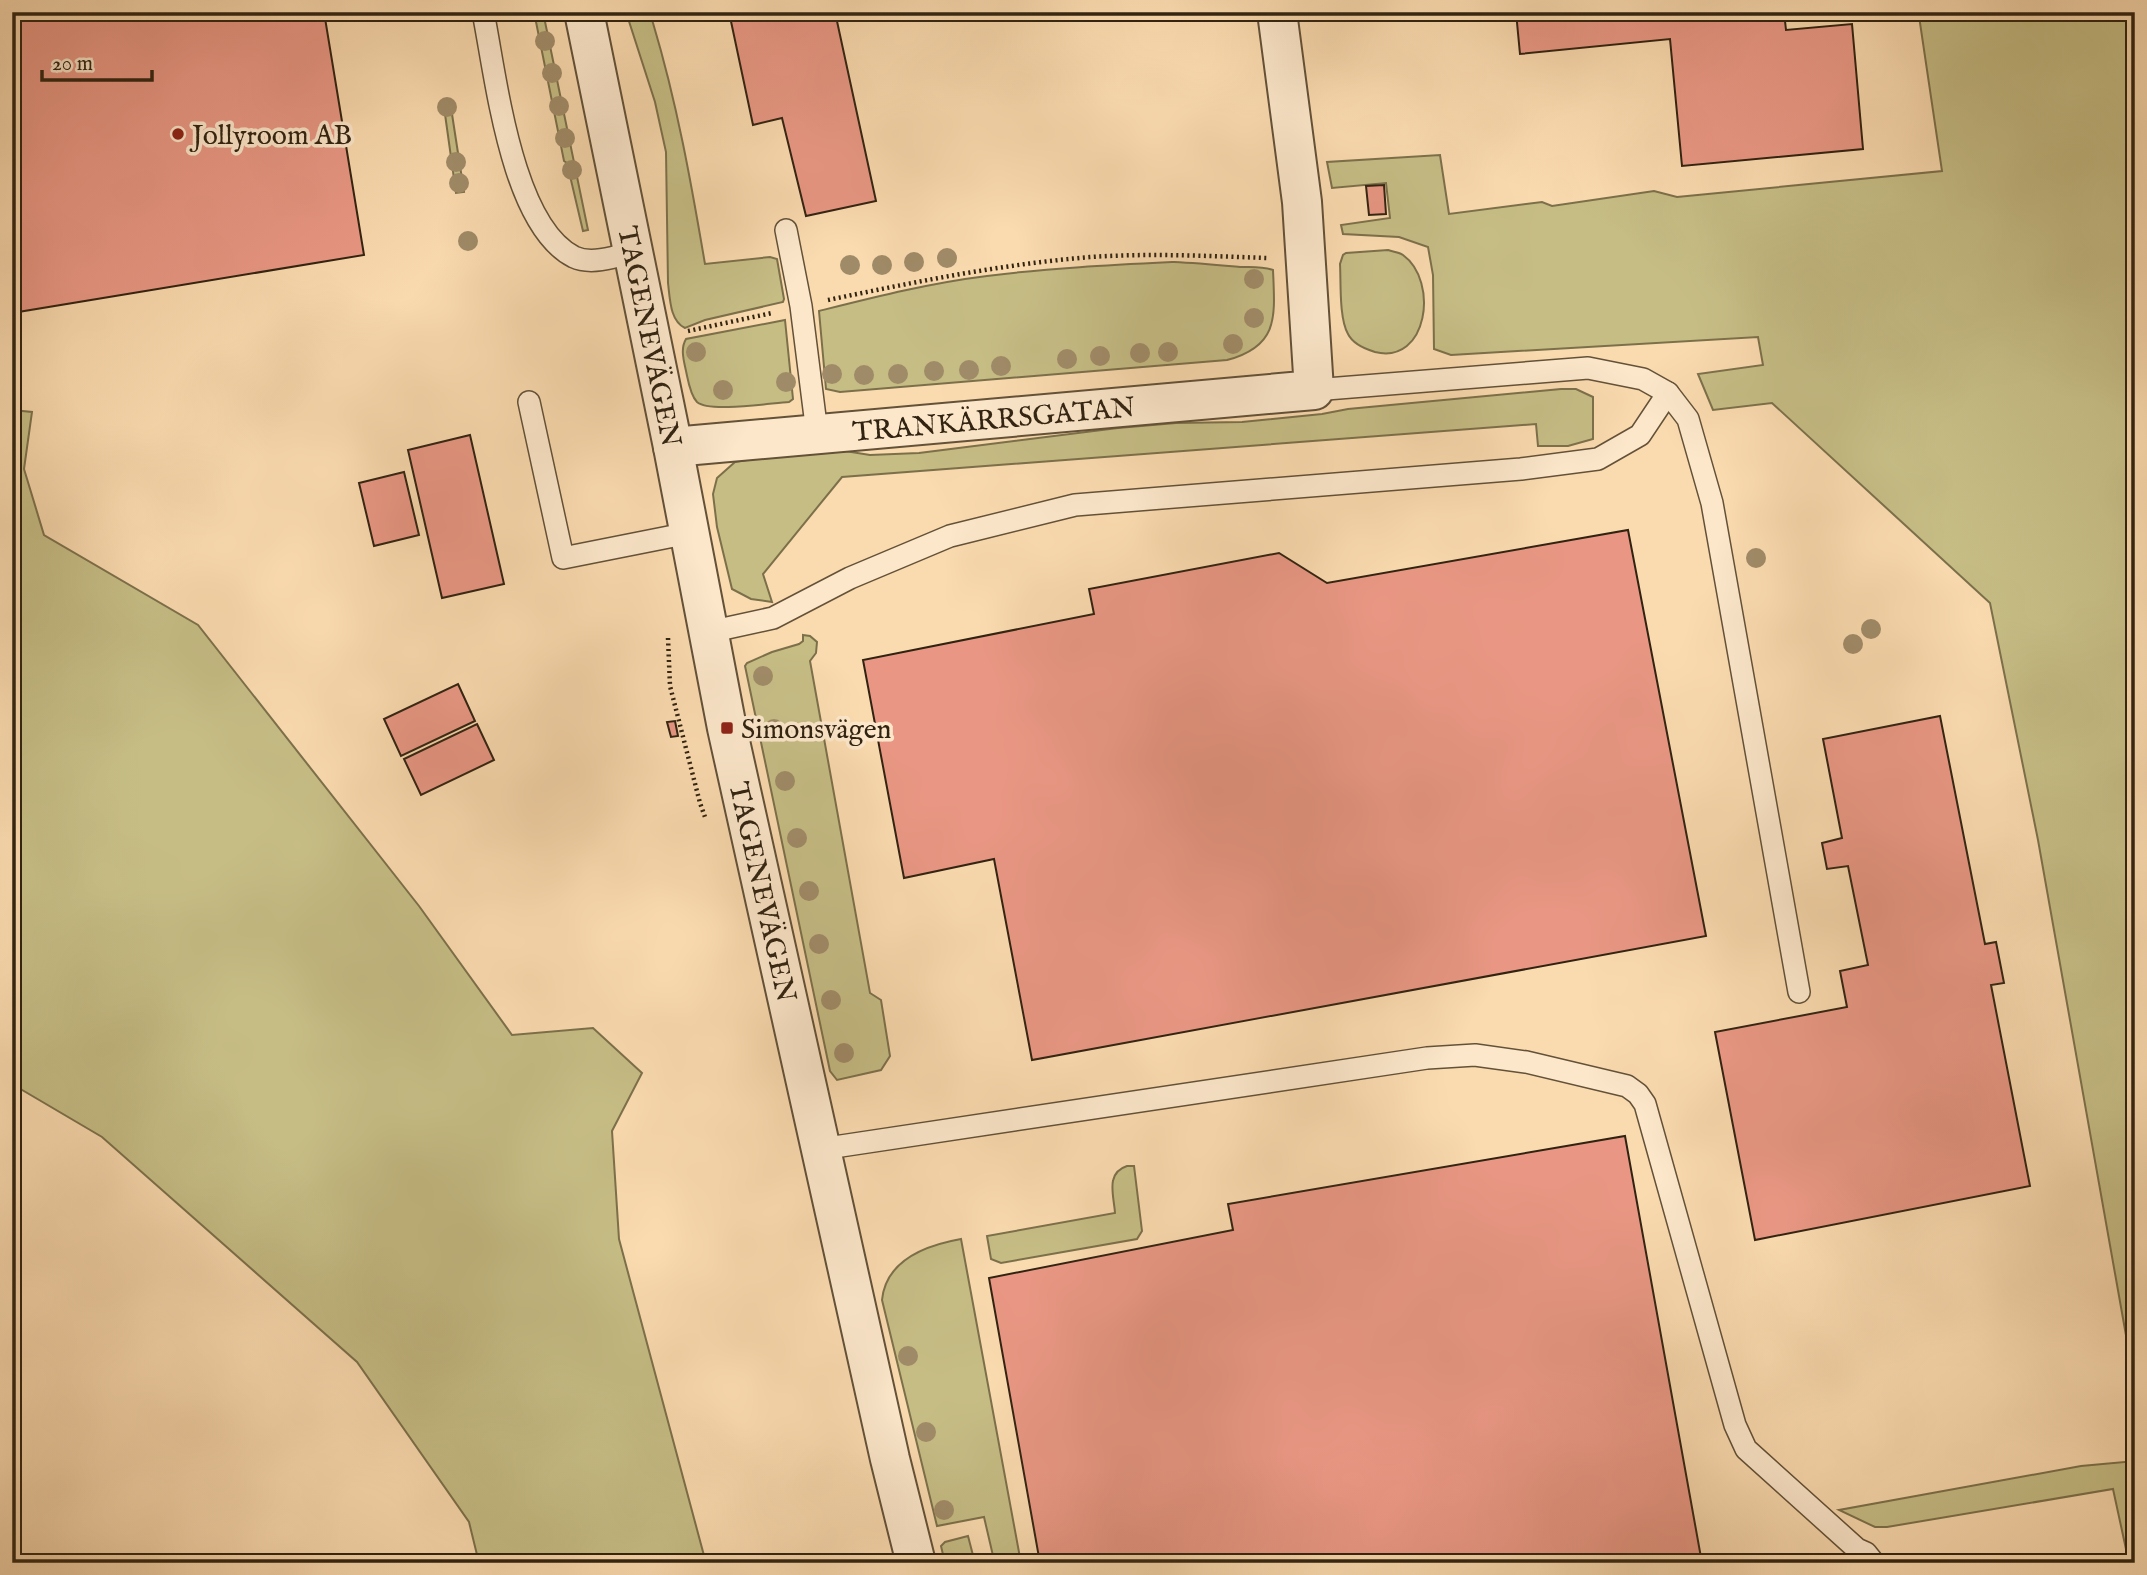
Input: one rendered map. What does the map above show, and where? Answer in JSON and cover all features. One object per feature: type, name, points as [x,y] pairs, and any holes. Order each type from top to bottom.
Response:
[{"type":"street","name":"TAGENEVÄGEN","points":[[584,12],[727,728],[890,1459],[916,1563]]},
{"type":"street","points":[[1284,14],[1302,202],[1314,390]]},
{"type":"street","name":"TRANKÄRRSGATAN","points":[[673,447],[1314,390]]},
{"type":"lane","points":[[483,12],[514,167],[540,224],[555,242],[575,258],[603,260],[632,252]]},
{"type":"lane","points":[[786,230],[801,306],[817,433]]},
{"type":"lane","name":"TRANKÄRRSGATAN","points":[[1314,390],[1588,368],[1643,379],[1668,393],[1688,419],[1712,503],[1799,992]]},
{"type":"lane","points":[[709,632],[773,618],[850,578],[950,536],[1075,505],[1521,469],[1598,459],[1640,435],[1668,393]]},
{"type":"lane","points":[[529,402],[563,558],[689,533]]},
{"type":"lane","points":[[821,1149],[1427,1058],[1475,1055],[1526,1062],[1627,1086],[1638,1094],[1645,1104],[1735,1425],[1746,1449],[1857,1549],[1866,1553],[1874,1563]]},
{"type":"path","points":[[651,339],[998,267],[1093,257],[1157,255],[1306,259]]},
{"type":"shaded area","points":[[534,12],[543,12],[588,230],[583,231],[567,163],[564,161]]},
{"type":"shaded area","points":[[626,12],[649,12],[653,23],[689,173],[705,264],[770,257],[777,259],[783,302],[705,320],[685,328],[676,320],[668,283],[666,152],[655,102]]},
{"type":"shaded area","points":[[1819,12],[2135,12],[2135,1386],[2038,840],[1990,603],[1772,403],[1713,410],[1698,374],[1763,365],[1758,337],[1451,355],[1434,349],[1433,275],[1428,247],[1399,237],[1343,234],[1341,225],[1390,218],[1386,183],[1332,188],[1327,162],[1440,155],[1449,214],[1542,202],[1552,206],[1654,191],[1677,197],[1942,171],[1919,16],[1819,16]]},
{"type":"shaded area","points":[[450,101],[464,192],[456,193],[444,107]]},
{"type":"shaded area","points":[[1388,250],[1400,253],[1414,267],[1421,283],[1424,301],[1417,334],[1407,346],[1393,353],[1363,348],[1350,338],[1342,310],[1340,264],[1343,255]]},
{"type":"shaded area","points":[[1174,262],[1273,270],[1273,315],[1265,338],[1244,354],[1227,360],[840,392],[826,389],[819,311],[924,286],[987,276]]},
{"type":"shaded area","points":[[785,320],[793,399],[789,402],[727,407],[714,407],[697,402],[690,387],[684,359],[683,347],[686,339]]},
{"type":"shaded area","points":[[1576,389],[1593,397],[1593,439],[1568,446],[1538,446],[1536,424],[842,477],[763,574],[772,602],[751,599],[732,589],[717,527],[713,494],[717,478],[735,462],[845,451],[870,455],[919,453],[1118,428],[1176,423],[1242,422]]},
{"type":"shaded area","points":[[12,410],[32,412],[24,469],[44,535],[198,625],[419,906],[512,1035],[593,1028],[642,1073],[612,1131],[619,1239],[706,1563],[479,1563],[469,1522],[357,1362],[102,1137],[12,1084]]},
{"type":"shaded area","points":[[803,635],[810,636],[817,642],[816,653],[810,661],[870,993],[881,1000],[890,1056],[881,1070],[837,1080],[830,1071],[745,666],[772,652],[799,644],[803,641]]},
{"type":"shaded area","points":[[1134,1166],[1142,1231],[1137,1239],[1001,1263],[991,1259],[987,1236],[1115,1213],[1113,1179],[1120,1169]]},
{"type":"shaded area","points":[[961,1239],[1021,1563],[984,1563],[994,1560],[984,1517],[937,1526],[882,1300],[891,1274],[910,1257],[935,1245]]},
{"type":"shaded area","points":[[2135,1461],[2135,1563],[2129,1563],[2113,1489],[1887,1527],[1875,1527],[1839,1510],[2081,1466]]},
{"type":"shaded area","points":[[968,1536],[975,1563],[945,1563],[941,1546],[945,1542]]},
{"type":"building","name":"Jollyroom AB","points":[[12,12],[324,12],[364,255],[12,313]]},
{"type":"building","points":[[729,12],[835,12],[876,201],[806,216],[782,118],[753,125]]},
{"type":"building","points":[[1516,12],[1784,12],[1786,30],[1852,24],[1863,149],[1682,166],[1670,39],[1520,54]]},
{"type":"building","points":[[1384,185],[1386,214],[1369,215],[1366,186]]},
{"type":"building","points":[[470,435],[504,584],[442,598],[408,450]]},
{"type":"building","points":[[404,472],[419,535],[374,546],[359,483]]},
{"type":"building","points":[[1628,530],[1706,936],[1032,1060],[994,859],[904,878],[863,660],[1094,614],[1089,589],[1279,553],[1327,583]]},
{"type":"building","points":[[458,684],[475,721],[401,756],[384,719]]},
{"type":"building","points":[[1940,716],[1985,944],[1996,942],[2004,983],[1991,985],[2030,1186],[1755,1240],[1715,1032],[1847,1007],[1840,971],[1868,965],[1848,866],[1827,869],[1822,843],[1842,838],[1823,739]]},
{"type":"building","points":[[675,721],[678,736],[671,737],[667,722]]},
{"type":"building","points":[[477,724],[494,760],[421,795],[404,759]]},
{"type":"building","points":[[1625,1136],[1702,1563],[1040,1563],[989,1278],[1233,1230],[1228,1204]]},
{"type":"place","name":"Jollyroom AB","points":[[178,134]]},
{"type":"place","name":"Simonsvägen","points":[[727,728]]}]
